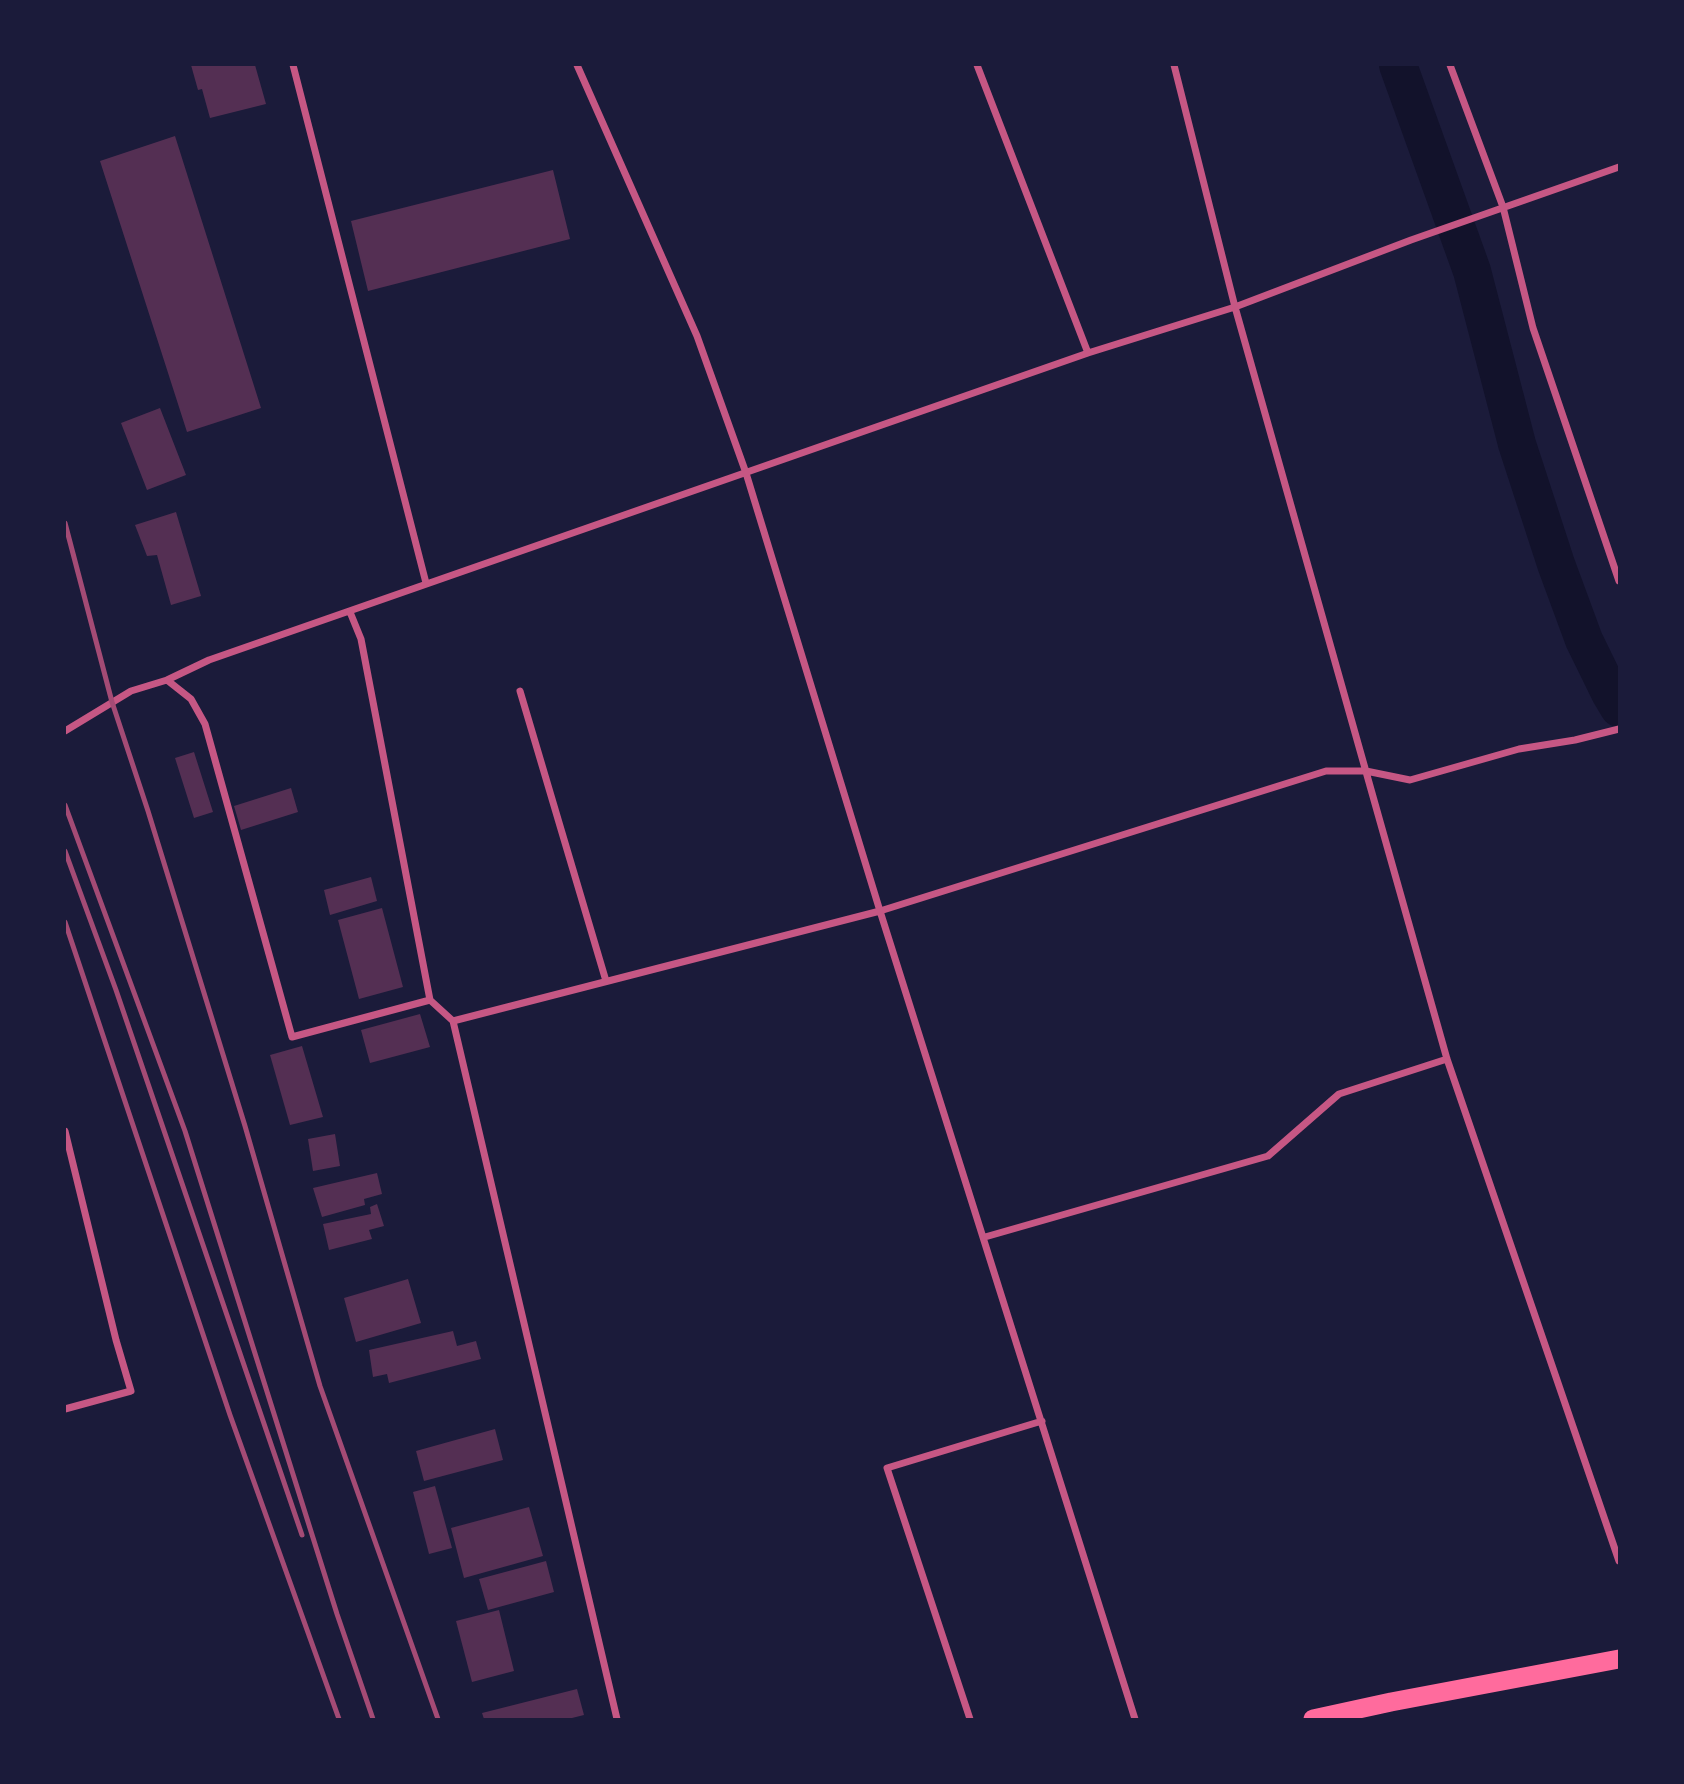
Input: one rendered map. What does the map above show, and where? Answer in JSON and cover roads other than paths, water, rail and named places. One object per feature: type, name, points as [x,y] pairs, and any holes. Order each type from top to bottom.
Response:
[{"type":"highway","points":[[1313,1719],[1619,1659]]},
{"type":"street","points":[[293,65],[426,583]]},
{"type":"street","points":[[577,65],[697,336],[746,473],[880,911],[1135,1719]]},
{"type":"street","points":[[976,65],[1087,353]]},
{"type":"street","points":[[1174,65],[1235,307],[1447,1059],[1619,1560]]},
{"type":"street","points":[[1450,65],[1503,207],[1534,328],[1619,581]]},
{"type":"street","points":[[65,731],[131,691],[167,680],[209,660],[1087,353],[1235,307],[1411,240],[1619,167]]},
{"type":"street","points":[[350,612],[361,639],[429,1000],[453,1021],[617,1719]]},
{"type":"street","points":[[167,680],[191,699],[205,724],[292,1037],[429,1000]]},
{"type":"street","points":[[520,691],[606,981]]},
{"type":"street","points":[[453,1021],[880,911],[1326,771],[1366,771],[1410,780],[1518,748],[1575,740],[1619,729]]},
{"type":"street","points":[[985,1237],[1268,1156],[1339,1094],[1447,1059]]},
{"type":"street","points":[[65,1131],[131,1391],[65,1409]]},
{"type":"street","points":[[970,1719],[887,1468],[1042,1421]]},
{"type":"waterway","points":[[1398,65],[1472,271],[1517,444],[1556,564],[1584,640],[1619,708]]},
{"type":"railway","points":[[65,523],[112,702],[245,1126],[320,1386],[438,1719]]},
{"type":"railway","points":[[65,805],[185,1131],[337,1614],[373,1719]]},
{"type":"railway","points":[[65,851],[116,990],[302,1535]]},
{"type":"railway","points":[[65,922],[230,1415],[339,1719]]}]
